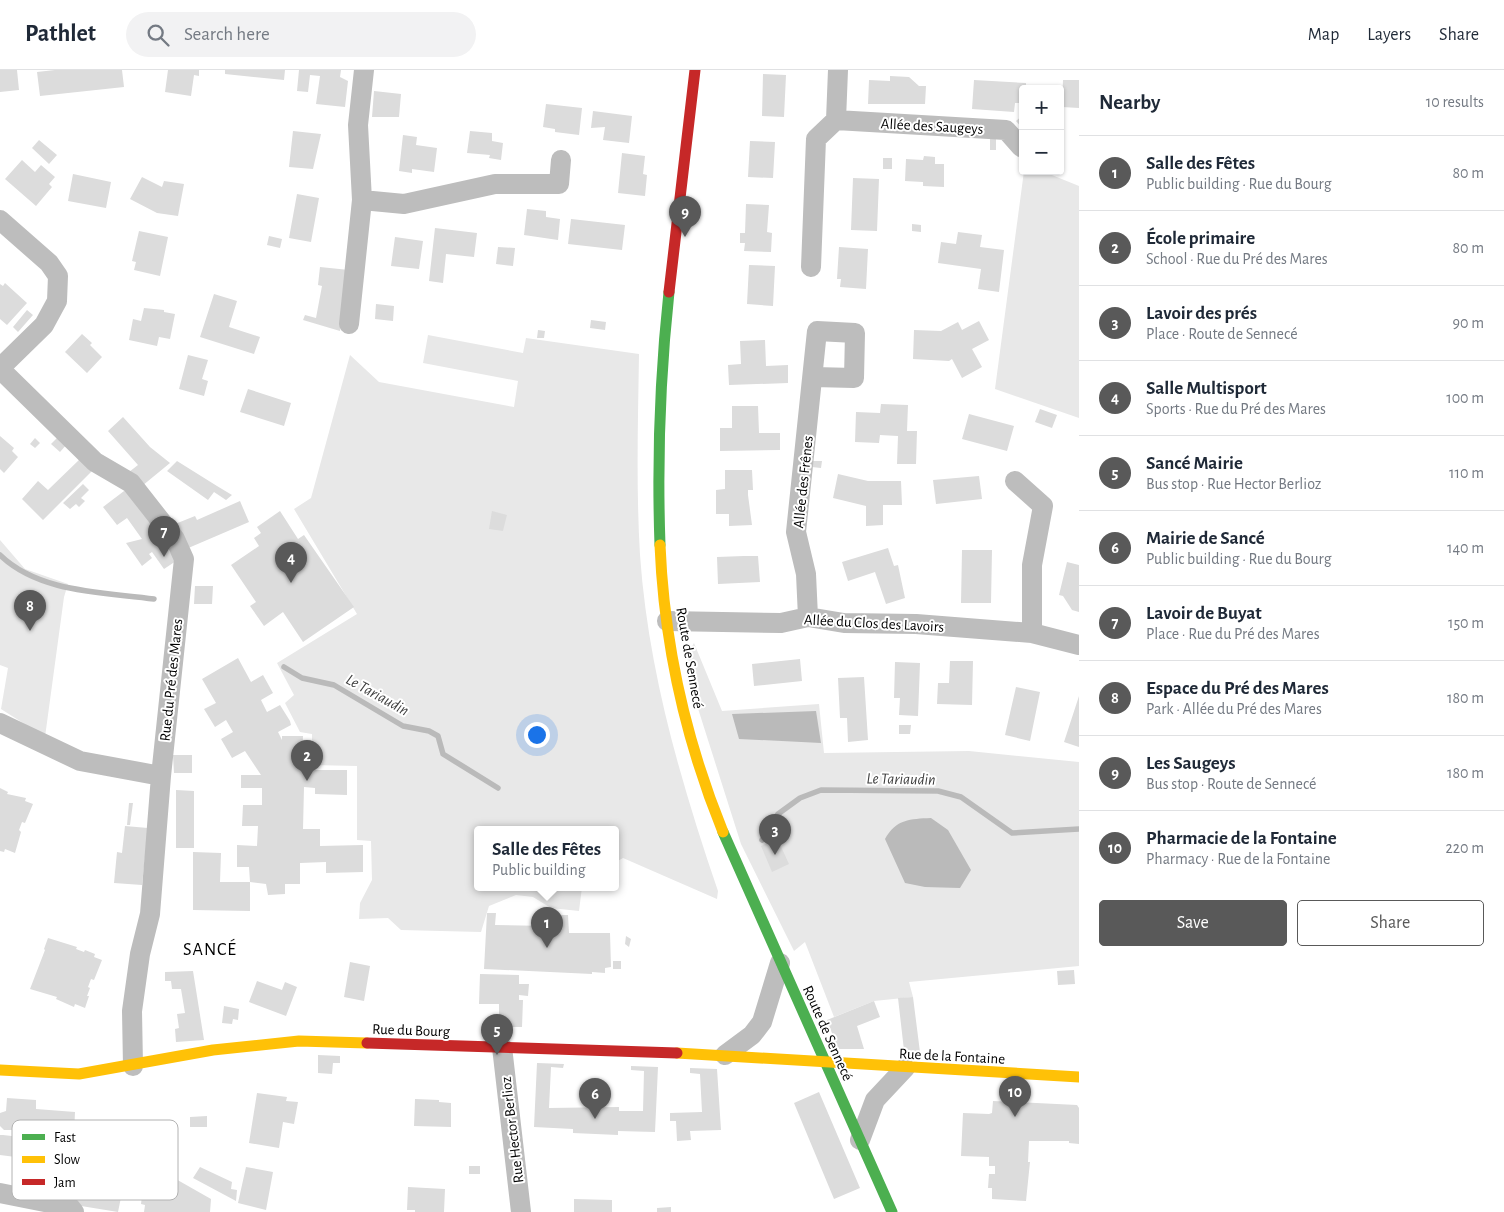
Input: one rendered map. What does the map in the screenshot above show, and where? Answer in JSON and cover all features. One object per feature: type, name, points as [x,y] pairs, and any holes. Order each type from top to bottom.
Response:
[{"type":"street","points":[[349,324],[362,200],[358,125],[364,70]]},
{"type":"street","name":"Route de Sennecé","points":[[695,70],[664,321],[658,417],[658,537],[667,621],[689,734],[716,818],[892,1212]]},
{"type":"street","points":[[811,267],[816,138],[836,120],[838,70]]},
{"type":"street","name":"Allée des Saugeys","points":[[836,120],[1006,130],[1019,145]]},
{"type":"street","points":[[362,200],[404,204],[495,184],[559,184],[561,160]]},
{"type":"street","points":[[0,220],[49,263],[58,276],[57,301],[44,325],[0,369]]},
{"type":"street","name":"Rue du Pré des Mares","points":[[0,369],[95,462],[132,483],[175,539],[184,559],[160,776],[150,914],[140,954],[132,1011],[132,1066]]},
{"type":"street","name":"Allée des Frênes","points":[[808,617],[806,574],[796,532],[814,377]]},
{"type":"street","points":[[1015,481],[1043,506],[1032,565],[1032,633]]},
{"type":"street","name":"Allée du Clos des Lavoirs","points":[[667,621],[781,623],[808,617],[844,623],[916,624],[1032,633],[1079,645]]},
{"type":"street","points":[[0,723],[80,761],[160,776]]},
{"type":"street","points":[[725,1055],[752,1035],[762,1022],[768,1010],[780,963]]},
{"type":"street","name":"Rue du Bourg","points":[[0,1070],[79,1074],[213,1050],[299,1041],[725,1055],[824,1062]]},
{"type":"street","name":"Rue Hector Berlioz","points":[[502,1047],[522,1212]]},
{"type":"street","name":"Rue de la Fontaine","points":[[824,1062],[1079,1078]]},
{"type":"street","points":[[860,1140],[875,1100],[904,1068]]},
{"type":"street","points":[[35,1200],[70,1207],[74,1212]]},
{"type":"shaded area","points":[[1023,175],[1052,175],[1079,186],[1079,418],[995,389]]},
{"type":"shaded area","points":[[428,335],[523,353],[526,338],[639,354],[638,505],[640,555],[650,641],[668,726],[691,809],[718,891],[717,899],[623,858],[619,860],[619,826],[474,826],[474,891],[582,891],[579,911],[551,908],[533,897],[516,895],[489,906],[481,932],[401,930],[388,918],[359,919],[360,903],[372,880],[371,841],[357,840],[357,766],[312,765],[312,734],[300,732],[285,703],[294,695],[277,663],[357,614],[294,509],[311,498],[350,355],[379,382],[514,407],[518,381],[423,363]]},
{"type":"shaded area","points":[[0,540],[25,569],[68,584],[64,597],[45,737],[1,709],[8,668],[0,665]]},
{"type":"shaded area","points":[[694,643],[722,711],[819,704],[824,753],[969,751],[1079,762],[1079,966],[909,982],[913,997],[874,1001],[834,1017],[805,942],[794,951],[741,844],[688,677],[687,655]]},
{"type":"shaded area","points":[[816,711],[821,743],[739,739],[732,714]]},
{"type":"shaded area","points":[[931,818],[948,830],[971,870],[960,888],[925,887],[905,883],[885,839],[894,827],[904,821]]},
{"type":"building","points":[[0,70],[17,70],[19,90],[0,92]]},
{"type":"building","points":[[55,70],[122,70],[124,87],[40,96],[37,72]]},
{"type":"building","points":[[168,70],[199,70],[199,76],[194,75],[191,96],[165,92]]},
{"type":"building","points":[[225,70],[285,70],[284,80],[225,74]]},
{"type":"building","points":[[299,70],[341,70],[340,77],[348,81],[345,107],[316,104],[320,76],[310,75],[308,92],[297,91]]},
{"type":"building","points":[[763,74],[786,75],[784,117],[762,116]]},
{"type":"building","points":[[890,76],[909,77],[919,86],[926,86],[925,104],[868,104],[869,80],[890,81]]},
{"type":"building","points":[[974,80],[1026,83],[1026,85],[1019,85],[1019,103],[1015,103],[1014,112],[972,109]]},
{"type":"building","points":[[1063,80],[1079,80],[1079,108],[1064,107]]},
{"type":"building","points":[[374,91],[401,94],[399,117],[372,117]]},
{"type":"building","points":[[546,104],[582,108],[579,135],[555,132],[555,129],[543,127]]},
{"type":"building","points":[[593,111],[632,116],[629,143],[603,140],[605,127],[591,128]]},
{"type":"building","points":[[293,131],[321,134],[313,169],[289,167]]},
{"type":"building","points":[[470,131],[492,133],[492,141],[503,143],[501,160],[489,158],[490,155],[467,153]]},
{"type":"building","points":[[403,135],[417,137],[416,145],[437,148],[434,172],[412,169],[412,173],[399,171]]},
{"type":"building","points":[[990,138],[996,139],[996,150],[990,150]]},
{"type":"building","points":[[39,140],[57,155],[49,164],[32,148]]},
{"type":"building","points":[[750,141],[775,142],[773,178],[748,177]]},
{"type":"building","points":[[622,153],[645,156],[643,174],[647,175],[645,196],[618,193]]},
{"type":"building","points":[[924,156],[935,157],[935,164],[944,164],[944,187],[923,186],[923,182],[905,181],[906,159],[923,160]]},
{"type":"building","points":[[883,158],[892,158],[892,169],[883,169]]},
{"type":"building","points":[[22,160],[35,172],[41,165],[55,177],[49,184],[52,187],[36,206],[5,179]]},
{"type":"building","points":[[73,174],[111,182],[106,208],[68,201]]},
{"type":"building","points":[[142,177],[162,187],[164,181],[184,184],[178,216],[157,213],[130,199]]},
{"type":"building","points":[[853,178],[879,179],[877,231],[851,230]]},
{"type":"building","points":[[297,194],[319,198],[311,242],[289,238]]},
{"type":"building","points":[[746,204],[769,205],[767,232],[772,233],[771,252],[744,251],[745,243],[740,243],[740,233],[745,233]]},
{"type":"building","points":[[527,209],[546,211],[546,217],[560,219],[558,240],[524,235]]},
{"type":"building","points":[[571,219],[625,225],[622,250],[568,244]]},
{"type":"building","points":[[912,224],[921,225],[921,232],[912,231]]},
{"type":"building","points":[[435,228],[477,233],[474,257],[446,254],[443,283],[429,281]]},
{"type":"building","points":[[139,231],[168,237],[160,276],[134,270],[136,262],[132,261]]},
{"type":"building","points":[[958,232],[982,235],[980,247],[1004,250],[999,292],[978,289],[981,269],[938,263],[941,242],[956,244]]},
{"type":"building","points":[[269,236],[282,239],[280,248],[267,245]]},
{"type":"building","points":[[395,237],[423,241],[419,269],[391,266]]},
{"type":"building","points":[[498,247],[515,248],[513,266],[496,264]]},
{"type":"building","points":[[839,247],[868,249],[866,289],[840,287],[841,279],[837,279]]},
{"type":"building","points":[[749,265],[775,266],[773,306],[747,304]]},
{"type":"building","points":[[320,267],[349,270],[340,331],[303,320],[305,315],[316,318],[322,286],[318,285]]},
{"type":"building","points":[[5,283],[27,303],[7,325],[0,319],[0,284],[3,286]]},
{"type":"building","points":[[214,294],[237,301],[229,327],[260,337],[254,354],[200,337]]},
{"type":"building","points":[[376,304],[394,306],[393,321],[375,319]]},
{"type":"building","points":[[144,308],[164,310],[164,312],[175,314],[170,339],[159,337],[157,346],[129,340],[133,319],[141,321]]},
{"type":"building","points":[[27,310],[33,315],[18,332],[13,327]]},
{"type":"building","points":[[591,320],[606,322],[605,330],[590,328]]},
{"type":"building","points":[[979,321],[989,340],[972,349],[982,367],[962,378],[952,359],[949,361],[913,359],[914,330],[941,331],[958,322],[962,330]]},
{"type":"building","points":[[538,330],[545,331],[544,338],[537,338]]},
{"type":"building","points":[[82,334],[92,343],[90,345],[102,357],[87,373],[65,352]]},
{"type":"building","points":[[765,340],[766,366],[788,365],[788,383],[729,385],[728,365],[741,364],[740,341]]},
{"type":"building","points":[[188,355],[208,360],[202,379],[208,381],[204,396],[179,389]]},
{"type":"building","points":[[248,389],[291,403],[284,426],[240,412]]},
{"type":"building","points":[[881,404],[908,405],[907,431],[917,431],[916,464],[897,464],[898,436],[880,435],[879,443],[855,442],[856,412],[880,413]]},
{"type":"building","points":[[732,406],[758,406],[759,433],[780,433],[780,450],[720,451],[720,428],[732,428]]},
{"type":"building","points":[[1040,409],[1057,415],[1052,428],[1035,422]]},
{"type":"building","points":[[969,414],[1014,426],[1007,451],[962,439]]},
{"type":"building","points":[[123,417],[150,447],[170,463],[142,486],[129,472],[138,465],[108,431]]},
{"type":"building","points":[[0,436],[14,448],[12,451],[18,457],[4,473],[0,469]]},
{"type":"building","points":[[59,436],[67,444],[60,452],[51,444]]},
{"type":"building","points":[[35,438],[40,443],[35,448],[30,444]]},
{"type":"building","points":[[81,458],[93,470],[43,520],[22,499],[38,481],[48,490]]},
{"type":"building","points":[[177,461],[232,495],[226,500],[214,492],[208,500],[167,471]]},
{"type":"building","points":[[813,461],[822,461],[821,468],[812,467]]},
{"type":"building","points":[[725,470],[752,470],[753,490],[748,490],[748,495],[752,525],[729,526],[729,514],[716,514],[716,490],[725,489]]},
{"type":"building","points":[[838,474],[868,481],[901,481],[902,505],[883,505],[883,525],[866,526],[866,506],[833,498]]},
{"type":"building","points":[[979,476],[982,499],[936,504],[933,480]]},
{"type":"building","points":[[83,484],[89,490],[81,498],[85,501],[79,507],[76,504],[70,509],[63,503]]},
{"type":"building","points":[[128,488],[169,540],[164,543],[176,561],[164,569],[152,552],[149,554],[152,558],[142,566],[126,543],[142,539],[127,518],[117,525],[103,507]]},
{"type":"building","points":[[240,501],[249,522],[186,549],[175,524],[195,516],[197,520]]},
{"type":"building","points":[[280,511],[298,539],[304,535],[354,607],[303,642],[283,612],[264,626],[250,606],[256,602],[231,565],[259,546],[254,538],[261,533],[257,527]]},
{"type":"building","points":[[492,511],[507,515],[503,531],[489,529]]},
{"type":"building","points":[[888,548],[894,566],[898,565],[905,598],[886,604],[875,572],[848,581],[842,562]]},
{"type":"building","points":[[962,550],[992,550],[991,603],[961,603]]},
{"type":"building","points":[[758,556],[760,582],[718,584],[717,557]]},
{"type":"building","points":[[1067,562],[1079,565],[1079,612],[1072,610],[1063,596],[1059,595]]},
{"type":"building","points":[[195,586],[213,586],[212,604],[194,604]]},
{"type":"building","points":[[238,658],[251,682],[263,675],[273,693],[261,700],[267,712],[280,705],[290,721],[291,725],[278,732],[282,740],[282,736],[303,736],[301,770],[347,770],[347,795],[315,794],[315,788],[304,787],[303,829],[320,829],[320,846],[363,845],[363,872],[326,873],[326,862],[300,863],[300,884],[285,884],[285,894],[268,895],[266,884],[250,882],[249,867],[237,867],[237,845],[257,846],[258,826],[242,826],[243,805],[262,805],[262,788],[241,788],[241,775],[261,775],[245,751],[232,758],[221,739],[233,732],[226,720],[215,727],[204,709],[216,703],[202,679]]},
{"type":"building","points":[[800,659],[802,681],[754,686],[752,664]]},
{"type":"building","points":[[950,661],[973,661],[972,705],[937,704],[938,683],[949,683]]},
{"type":"building","points":[[895,662],[920,663],[918,716],[899,715],[900,698],[894,698]]},
{"type":"building","points":[[864,677],[868,740],[848,742],[847,718],[840,718],[838,678]]},
{"type":"building","points":[[1016,687],[1040,692],[1030,741],[1005,735]]},
{"type":"building","points":[[1079,696],[1079,747],[1064,742]]},
{"type":"building","points":[[899,725],[911,725],[910,734],[899,734]]},
{"type":"building","points":[[173,755],[192,755],[192,773],[174,773]]},
{"type":"building","points":[[0,788],[8,792],[7,794],[26,798],[25,801],[33,804],[25,823],[22,822],[19,830],[21,832],[15,853],[5,849],[4,852],[0,851]]},
{"type":"building","points":[[176,790],[194,791],[194,848],[176,848]]},
{"type":"building","points":[[129,803],[133,803],[130,825],[127,825]]},
{"type":"building","points":[[125,826],[148,828],[142,885],[114,883],[117,852],[122,853]]},
{"type":"building","points":[[777,838],[789,864],[772,872],[761,846]]},
{"type":"building","points":[[193,852],[221,853],[220,882],[250,882],[250,911],[193,910]]},
{"type":"building","points":[[487,913],[496,913],[495,925],[548,926],[548,915],[568,915],[569,933],[610,933],[611,967],[605,968],[605,973],[592,972],[592,974],[484,969]]},
{"type":"building","points":[[626,936],[631,939],[629,947],[625,944]]},
{"type":"building","points":[[48,938],[77,947],[76,949],[84,952],[85,950],[95,954],[94,957],[102,960],[94,980],[91,979],[88,987],[90,988],[87,996],[89,996],[85,1008],[75,1004],[74,1007],[56,999],[57,997],[30,989]]},
{"type":"building","points":[[613,961],[621,961],[621,969],[613,969]]},
{"type":"building","points":[[350,962],[370,966],[364,1001],[344,997]]},
{"type":"building","points":[[1074,970],[1075,984],[1058,985],[1057,971]]},
{"type":"building","points":[[193,971],[204,1040],[176,1042],[175,1029],[179,1028],[177,1014],[185,1013],[181,989],[172,989],[171,981],[165,981],[165,972]]},
{"type":"building","points":[[480,974],[519,975],[519,984],[529,984],[528,996],[519,995],[519,1000],[523,1000],[522,1027],[499,1027],[499,1004],[479,1004]]},
{"type":"building","points":[[257,981],[282,990],[285,982],[297,987],[286,1016],[249,1002]]},
{"type":"building","points":[[913,997],[921,1060],[905,1059],[898,998]]},
{"type":"building","points":[[874,1001],[880,1017],[857,1026],[864,1049],[838,1049],[827,1020]]},
{"type":"building","points":[[224,1006],[239,1009],[238,1020],[233,1019],[232,1024],[222,1023]]},
{"type":"building","points":[[318,1055],[340,1056],[340,1063],[333,1063],[332,1074],[318,1073]]},
{"type":"building","points":[[537,1063],[564,1064],[563,1068],[551,1067],[549,1108],[619,1107],[619,1111],[643,1111],[644,1071],[631,1070],[631,1066],[658,1067],[655,1132],[618,1131],[618,1135],[573,1133],[573,1129],[534,1127]]},
{"type":"building","points":[[690,1068],[717,1069],[721,1130],[690,1131],[691,1140],[677,1141],[676,1121],[670,1121],[670,1113],[702,1112],[700,1074],[690,1073]]},
{"type":"building","points":[[819,1092],[860,1188],[834,1199],[794,1103]]},
{"type":"building","points":[[257,1093],[287,1097],[286,1101],[298,1102],[294,1124],[283,1122],[279,1148],[249,1143]]},
{"type":"building","points":[[7,1098],[36,1100],[36,1109],[75,1112],[75,1120],[12,1120],[12,1130],[4,1130],[0,1126],[0,1113],[6,1111]]},
{"type":"building","points":[[415,1099],[439,1100],[439,1102],[451,1103],[451,1127],[414,1126]]},
{"type":"building","points":[[993,1101],[1077,1105],[1079,1108],[1079,1144],[1069,1143],[1069,1141],[1029,1141],[1028,1162],[1030,1162],[1026,1201],[992,1199],[992,1188],[988,1188],[989,1174],[995,1174],[995,1166],[989,1166],[989,1157],[961,1156],[963,1113],[992,1113]]},
{"type":"building","points":[[207,1116],[207,1127],[190,1127],[190,1117]]},
{"type":"building","points":[[0,1135],[12,1136],[12,1157],[0,1155]]},
{"type":"building","points":[[469,1166],[480,1166],[480,1174],[469,1174]]},
{"type":"building","points":[[200,1167],[232,1182],[231,1189],[237,1190],[236,1201],[193,1178]]},
{"type":"building","points":[[246,1167],[273,1172],[266,1210],[238,1203]]},
{"type":"building","points":[[178,1180],[211,1199],[210,1212],[144,1212],[145,1205],[141,1204],[142,1200],[178,1200]]},
{"type":"building","points":[[408,1187],[445,1189],[444,1212],[415,1212],[415,1210],[407,1210]]},
{"type":"building","points":[[574,1199],[612,1200],[612,1212],[574,1212]]},
{"type":"building","points":[[64,1200],[120,1200],[118,1212],[75,1205]]},
{"type":"building","points":[[671,1207],[671,1212],[657,1212],[657,1208]]},
{"type":"waterway","name":"Le Tariaudin","points":[[0,555],[16,568],[52,584],[72,589],[154,599]]},
{"type":"waterway","name":"Le Tariaudin","points":[[284,667],[302,678],[334,685],[403,726],[429,731],[438,736],[443,754],[498,788]]},
{"type":"waterway","name":"Le Tariaudin","points":[[762,840],[778,814],[800,798],[821,790],[938,791],[961,797],[1012,833],[1079,829]]},
{"type":"traffic: fast","points":[[660,545],[660,418],[669,292]]},
{"type":"traffic: fast","points":[[723,832],[892,1212]]},
{"type":"traffic: slow","points":[[660,545],[666,618],[679,691],[698,763],[723,832]]},
{"type":"traffic: slow","points":[[0,1070],[79,1074],[213,1050],[299,1041],[367,1043]]},
{"type":"traffic: slow","points":[[677,1053],[1079,1077]]},
{"type":"traffic: jam","points":[[669,292],[695,70]]},
{"type":"traffic: jam","points":[[367,1043],[677,1053]]},
{"type":"place","name":"Les Saugeys","points":[[685,237]]},
{"type":"place","name":"Lavoir de Buyat","points":[[164,557]]},
{"type":"place","name":"Salle Multisport","points":[[291,583]]},
{"type":"place","name":"Espace du Pré des Mares","points":[[30,631]]},
{"type":"place","name":"École primaire","points":[[307,781]]},
{"type":"place","name":"Lavoir des prés","points":[[775,855]]},
{"type":"place","name":"Salle des Fêtes","points":[[547,948]]},
{"type":"place","name":"Sancé Mairie","points":[[497,1055]]},
{"type":"place","name":"Pharmacie de la Fontaine","points":[[1015,1117]]},
{"type":"place","name":"Mairie de Sancé","points":[[595,1119]]},
{"type":"district","name":"SANCÉ","points":[[210,949]]}]
